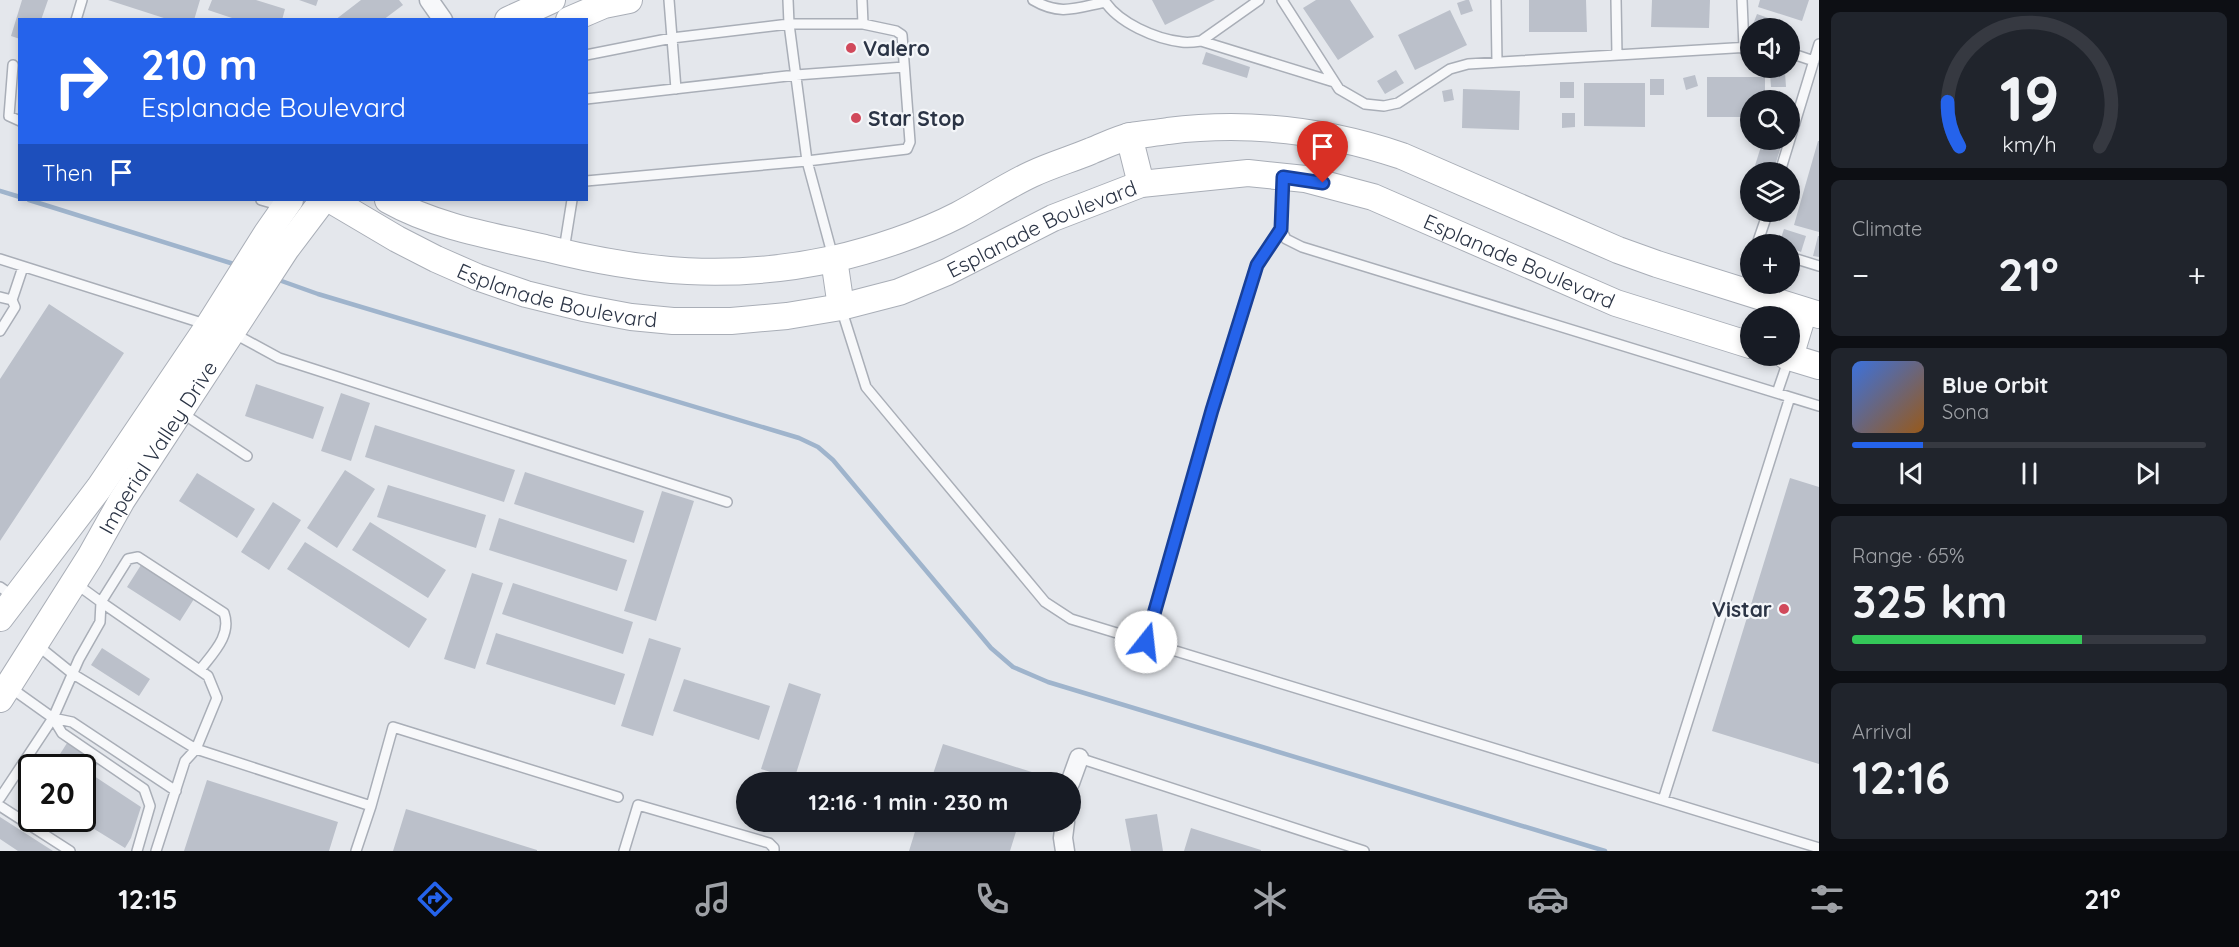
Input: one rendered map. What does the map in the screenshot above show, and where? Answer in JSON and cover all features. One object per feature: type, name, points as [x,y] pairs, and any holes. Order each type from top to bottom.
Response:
[{"type":"street","points":[[429,0],[442,18]]},
{"type":"street","points":[[512,18],[552,0]]},
{"type":"street","points":[[572,18],[593,4],[629,0]]},
{"type":"street","name":"Esplanade Boulevard","points":[[390,201],[420,216],[450,226],[626,266],[723,273],[771,270],[834,259],[884,244],[956,217],[1032,174],[1129,136],[1189,129],[1245,126],[1285,129],[1324,134],[1402,156],[1618,250],[1811,313]]},
{"type":"street","points":[[1129,136],[1141,184]]},
{"type":"street","name":"Esplanade Boulevard","points":[[333,201],[397,239],[477,277],[526,294],[631,317],[673,321],[731,321],[841,308],[899,292],[958,267],[1053,218],[1141,184],[1248,173],[1305,179],[1373,197],[1616,303],[1740,342]]},
{"type":"street","name":"Imperial Valley Drive","points":[[0,618],[8,592],[44,559],[220,329],[250,304],[286,249],[322,201]]},
{"type":"street","name":"Imperial Valley Drive","points":[[4,692],[74,582],[122,500],[180,412],[220,329],[225,297],[267,232],[279,202]]},
{"type":"street","points":[[834,259],[841,308]]},
{"type":"street","points":[[1800,334],[1811,313]]},
{"type":"street","points":[[1800,360],[1819,366]]},
{"type":"street","points":[[44,559],[74,582]]},
{"type":"street","points":[[1074,772],[1078,758]]},
{"type":"street","points":[[1064,832],[1065,851]]},
{"type":"lane","points":[[77,18],[82,0]]},
{"type":"lane","points":[[669,0],[676,89]]},
{"type":"lane","points":[[788,0],[789,24],[807,162],[834,259]]},
{"type":"lane","points":[[862,0],[863,24]]},
{"type":"lane","points":[[1033,0],[1046,8],[1058,11],[1105,1],[1116,15],[1134,27],[1182,43],[1201,41],[1334,82]]},
{"type":"lane","points":[[1201,41],[1259,0]]},
{"type":"lane","points":[[1282,0],[1338,88],[1365,104],[1384,106],[1398,103],[1450,69],[1468,64],[1740,48]]},
{"type":"lane","points":[[1496,0],[1497,62]]},
{"type":"lane","points":[[1616,0],[1617,55]]},
{"type":"lane","points":[[1742,0],[1744,18]]},
{"type":"lane","points":[[588,55],[672,38],[789,24],[863,24],[900,32],[910,142],[907,149],[807,162],[588,181]]},
{"type":"lane","points":[[1782,162],[1819,44]]},
{"type":"lane","points":[[1800,56],[1814,61]]},
{"type":"lane","points":[[13,65],[9,116],[18,120]]},
{"type":"lane","points":[[588,99],[796,75],[904,67]]},
{"type":"lane","points":[[1808,78],[1819,81]]},
{"type":"lane","points":[[1283,177],[1281,229],[1286,239],[1302,247],[1819,406]]},
{"type":"lane","points":[[564,253],[572,201]]},
{"type":"lane","points":[[1146,642],[1212,410],[1257,265],[1281,229]]},
{"type":"lane","points":[[0,259],[220,329],[279,358],[726,502]]},
{"type":"lane","points":[[1800,260],[1819,266]]},
{"type":"lane","points":[[0,331],[15,307],[12,300],[23,267]]},
{"type":"lane","points":[[0,297],[12,300]]},
{"type":"lane","points":[[841,308],[866,387],[1045,602],[1071,619],[1819,848]]},
{"type":"lane","points":[[1778,393],[1785,366]]},
{"type":"lane","points":[[1663,800],[1790,397]]},
{"type":"lane","points":[[180,412],[247,456]]},
{"type":"lane","points":[[0,798],[53,718],[79,658],[100,622],[101,602],[128,559],[138,557],[224,613],[228,623],[226,633],[200,670]]},
{"type":"lane","points":[[74,582],[208,675],[217,698],[196,749],[185,761],[156,851]]},
{"type":"lane","points":[[35,644],[73,674],[196,749],[371,806]]},
{"type":"lane","points":[[4,692],[53,718],[72,722],[176,791]]},
{"type":"lane","points":[[53,718],[62,733],[144,789],[150,806],[137,851]]},
{"type":"lane","points":[[356,851],[393,727],[618,797]]},
{"type":"lane","points":[[1078,758],[1364,851]]},
{"type":"lane","points":[[624,851],[638,805],[770,843],[774,851]]},
{"type":"lane","points":[[0,806],[70,851]]},
{"type":"building","points":[[22,0],[48,0],[42,18],[18,18],[18,38],[11,36]]},
{"type":"building","points":[[108,0],[200,0],[195,18],[164,18]]},
{"type":"building","points":[[212,0],[256,0],[285,9],[283,18],[232,18],[208,10]]},
{"type":"building","points":[[299,0],[318,0],[316,6]]},
{"type":"building","points":[[361,0],[399,0],[403,5],[386,18],[338,18]]},
{"type":"building","points":[[1152,0],[1215,0],[1165,25]]},
{"type":"building","points":[[1316,0],[1350,0],[1374,37],[1338,60],[1303,8]]},
{"type":"building","points":[[1469,0],[1473,11],[1461,15],[1457,3]]},
{"type":"building","points":[[1529,0],[1586,0],[1587,32],[1529,32]]},
{"type":"building","points":[[1652,0],[1710,0],[1709,28],[1651,27]]},
{"type":"building","points":[[1760,0],[1809,0],[1802,21],[1800,18],[1793,18],[1758,7]]},
{"type":"building","points":[[1450,10],[1467,45],[1415,70],[1398,35]]},
{"type":"building","points":[[1757,14],[1768,18],[1755,18]]},
{"type":"building","points":[[1206,52],[1250,67],[1247,78],[1202,64]]},
{"type":"building","points":[[1396,70],[1404,83],[1385,94],[1377,81]]},
{"type":"building","points":[[1695,75],[1698,86],[1686,90],[1683,78]]},
{"type":"building","points":[[1707,77],[1765,78],[1765,90],[1740,90],[1740,117],[1707,117]]},
{"type":"building","points":[[1770,78],[1785,78],[1786,87],[1771,87]]},
{"type":"building","points":[[1650,79],[1664,79],[1664,95],[1650,95]]},
{"type":"building","points":[[1560,82],[1574,82],[1574,98],[1560,98]]},
{"type":"building","points":[[1584,83],[1645,83],[1645,127],[1584,126]]},
{"type":"building","points":[[1452,89],[1454,100],[1444,102],[1442,91]]},
{"type":"building","points":[[1463,89],[1520,91],[1519,130],[1462,128]]},
{"type":"building","points":[[1562,113],[1575,113],[1575,127],[1562,128]]},
{"type":"building","points":[[1819,141],[1819,232],[1794,225],[1795,222],[1800,222],[1800,204]]},
{"type":"building","points":[[1760,150],[1780,150],[1776,162],[1756,162]]},
{"type":"building","points":[[1784,229],[1800,234],[1782,234]]},
{"type":"building","points":[[1800,234],[1806,236],[1800,252]]},
{"type":"building","points":[[1819,236],[1819,257],[1813,256]]},
{"type":"building","points":[[49,304],[124,353],[0,541],[0,379]]},
{"type":"building","points":[[256,384],[324,407],[313,439],[245,416]]},
{"type":"building","points":[[341,393],[370,403],[351,461],[321,451]]},
{"type":"building","points":[[375,425],[515,470],[504,502],[365,457]]},
{"type":"building","points":[[345,470],[375,489],[337,548],[307,528]]},
{"type":"building","points":[[525,472],[644,511],[634,543],[514,504]]},
{"type":"building","points":[[197,473],[255,509],[237,538],[179,501]]},
{"type":"building","name":"Vistar","points":[[1790,478],[1819,487],[1819,764],[1712,731]]},
{"type":"building","points":[[388,485],[486,515],[476,548],[377,517]]},
{"type":"building","points":[[662,491],[694,501],[656,621],[624,611]]},
{"type":"building","points":[[273,502],[301,520],[269,570],[241,552]]},
{"type":"building","points":[[499,518],[627,560],[617,591],[489,550]]},
{"type":"building","points":[[370,522],[446,570],[428,598],[352,550]]},
{"type":"building","points":[[305,542],[427,619],[409,648],[287,569]]},
{"type":"building","points":[[141,565],[194,599],[180,621],[127,587]]},
{"type":"building","points":[[472,573],[503,583],[475,669],[444,659]]},
{"type":"building","points":[[513,583],[633,622],[623,654],[502,614]]},
{"type":"building","points":[[496,633],[625,674],[615,705],[486,664]]},
{"type":"building","points":[[649,638],[681,648],[653,736],[621,726]]},
{"type":"building","points":[[102,648],[150,679],[139,696],[91,665]]},
{"type":"building","points":[[684,679],[770,706],[759,740],[673,711]]},
{"type":"building","points":[[789,683],[821,694],[797,772],[770,772],[761,769]]},
{"type":"building","points":[[69,740],[91,754],[60,754]]},
{"type":"building","points":[[943,744],[1032,772],[934,772]]},
{"type":"building","points":[[96,777],[141,807],[131,838],[125,848],[96,830]]},
{"type":"building","points":[[207,780],[338,822],[329,851],[184,851]]},
{"type":"building","points":[[406,809],[537,850],[537,851],[393,851]]},
{"type":"building","points":[[1157,814],[1163,851],[1131,851],[1125,819]]},
{"type":"building","points":[[0,817],[18,829],[18,832],[23,832],[53,851],[18,851],[0,839]]},
{"type":"building","points":[[1191,828],[1261,850],[1261,851],[1184,851]]},
{"type":"building","points":[[915,832],[1016,832],[1010,851],[909,851]]},
{"type":"waterway","points":[[0,191],[18,196]]},
{"type":"waterway","points":[[32,201],[237,265]]},
{"type":"waterway","points":[[276,279],[318,294],[799,438],[818,447],[833,460],[991,648],[1013,667],[1048,682],[1605,851]]},
{"type":"place","name":"Valero","points":[[851,48]]},
{"type":"place","name":"Star Stop","points":[[856,118]]},
{"type":"place","name":"Vistar","points":[[1784,609]]},
{"type":"route","points":[[1146,642],[1212,410],[1257,265],[1281,229],[1283,177],[1323,183]]}]
